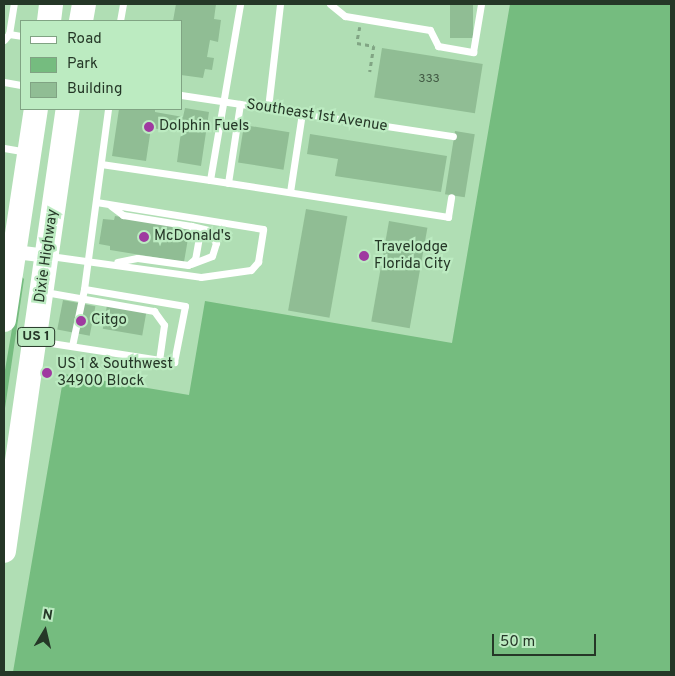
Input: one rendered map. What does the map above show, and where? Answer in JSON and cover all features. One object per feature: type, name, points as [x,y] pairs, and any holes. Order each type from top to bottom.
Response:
[{"type":"highway","points":[[49,20],[51,4]]},
{"type":"highway","points":[[81,20],[84,4]]},
{"type":"highway","name":"US 1","points":[[4,320],[9,252],[36,110]]},
{"type":"highway","name":"Dixie Highway","points":[[4,551],[68,110]]},
{"type":"street","points":[[9,252],[47,256]]},
{"type":"lane","points":[[14,4],[6,37],[20,36]]},
{"type":"lane","points":[[120,20],[123,4]]},
{"type":"lane","points":[[210,180],[240,4]]},
{"type":"lane","points":[[268,108],[280,4]]},
{"type":"lane","points":[[330,4],[345,16],[430,30],[438,46],[473,52],[481,4]]},
{"type":"lane","points":[[4,82],[20,85]]},
{"type":"lane","name":"Southeast 1st Avenue","points":[[182,95],[453,136]]},
{"type":"lane","points":[[228,183],[240,104]]},
{"type":"lane","points":[[72,346],[80,298],[84,289],[108,110]]},
{"type":"lane","points":[[290,192],[302,113]]},
{"type":"lane","points":[[4,148],[29,153]]},
{"type":"lane","points":[[101,164],[448,217],[451,197]]},
{"type":"lane","points":[[47,256],[88,260],[201,277],[251,270],[258,262],[263,229],[96,202]]},
{"type":"lane","points":[[109,204],[123,215],[208,230],[216,250],[205,261],[188,265],[137,258],[111,264]]},
{"type":"lane","points":[[188,265],[195,259],[199,237],[191,226]]},
{"type":"lane","points":[[35,340],[174,362],[185,306],[84,289]]},
{"type":"lane","points":[[42,292],[159,314],[164,325],[159,360]]},
{"type":"path","points":[[362,18],[357,43],[374,46],[370,72]]},
{"type":"green space","points":[[510,4],[671,4],[671,672],[13,672],[64,374],[189,395],[205,301],[452,343]]},
{"type":"green space","points":[[21,276],[24,279],[4,415],[4,376]]},
{"type":"building","points":[[176,4],[216,4],[214,19],[221,20],[218,42],[210,40],[207,57],[214,58],[212,70],[205,69],[203,78],[182,75],[182,20],[173,20]]},
{"type":"building","points":[[450,4],[473,4],[473,38],[450,38]]},
{"type":"building","points":[[382,48],[483,64],[475,113],[374,97]]},
{"type":"building","points":[[185,108],[209,112],[201,166],[177,162],[181,132],[151,128],[146,161],[112,156],[119,110],[155,110],[155,112],[183,117]]},
{"type":"building","points":[[244,125],[289,132],[283,170],[238,163]]},
{"type":"building","points":[[455,131],[475,134],[465,197],[445,194]]},
{"type":"building","points":[[310,134],[447,156],[441,192],[335,176],[338,159],[307,154]]},
{"type":"building","points":[[306,209],[347,216],[329,318],[288,310]]},
{"type":"building","name":"McDonald's","points":[[115,216],[190,227],[184,262],[110,250],[110,246],[99,244],[103,219],[114,220]]},
{"type":"building","points":[[389,221],[427,228],[410,328],[371,321]]},
{"type":"building","points":[[63,300],[95,306],[90,336],[57,329]]},
{"type":"building","points":[[107,305],[146,312],[142,336],[103,329]]},
{"type":"place","name":"Dolphin Fuels","points":[[149,127]]},
{"type":"place","name":"McDonald's","points":[[144,237]]},
{"type":"place","name":"Travelodge Florida City","points":[[364,256]]},
{"type":"place","name":"Citgo","points":[[81,321]]},
{"type":"place","name":"US 1 & Southwest 34900 Block","points":[[47,373]]}]
